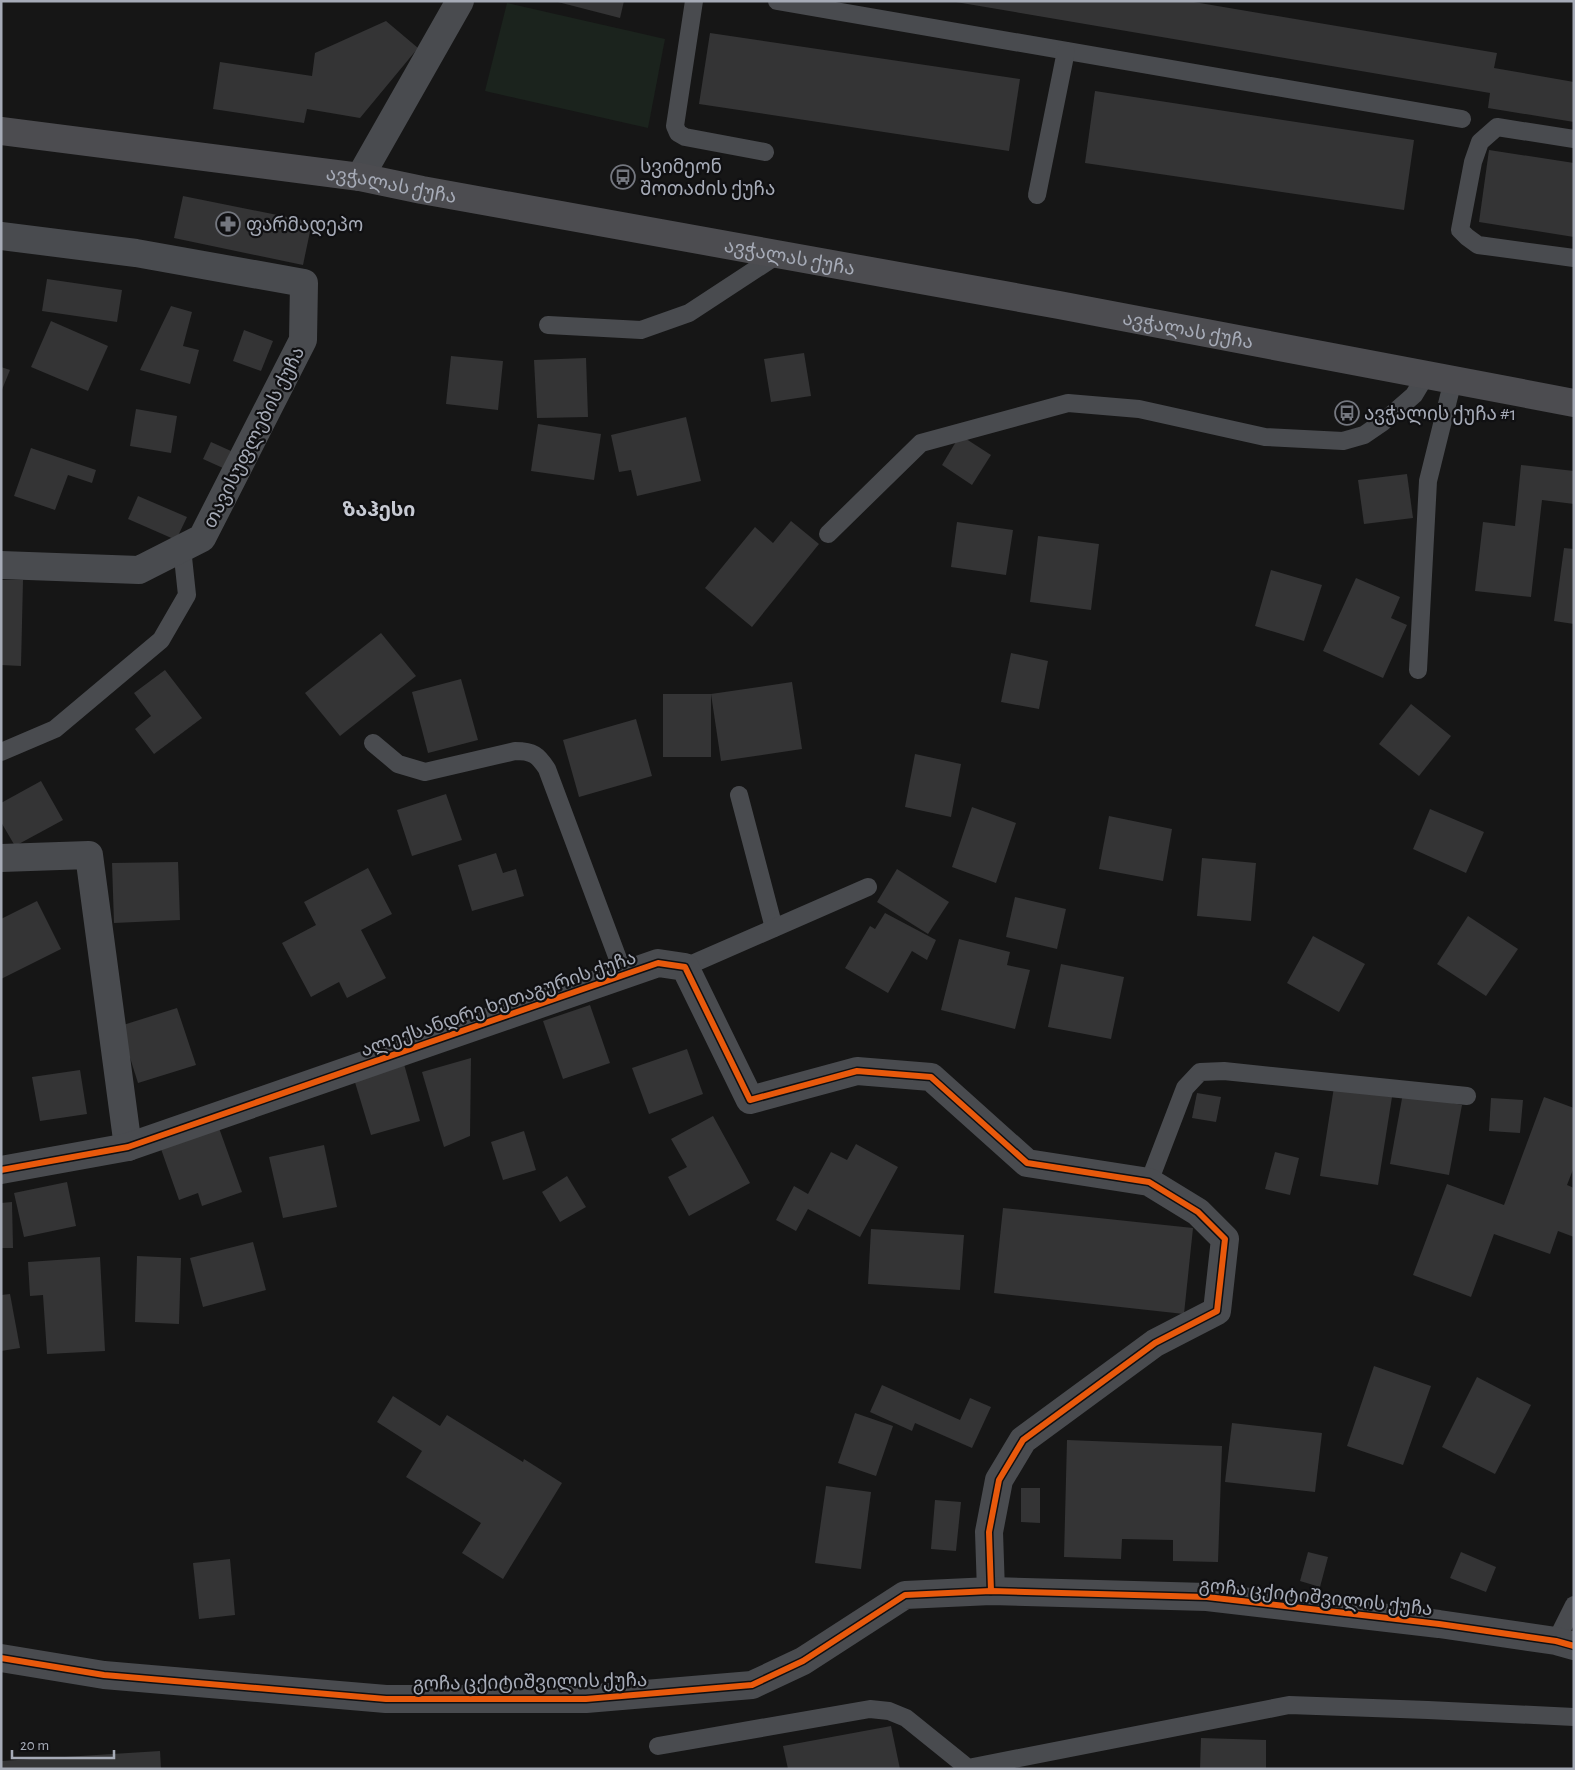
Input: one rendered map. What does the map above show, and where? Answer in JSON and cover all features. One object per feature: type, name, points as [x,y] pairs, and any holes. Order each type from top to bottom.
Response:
[{"type":"highway","name":"ავჭალას ქუჩა","points":[[1,131],[360,177],[422,190],[1059,305],[1574,403]]},
{"type":"street","points":[[360,177],[460,1]]},
{"type":"street","name":"თავისუფლების ქუჩა","points":[[1,236],[136,253],[304,283],[302,340],[202,538],[139,570],[1,565]]},
{"type":"street","points":[[1,858],[89,854],[128,1147]]},
{"type":"street","name":"ალექსანდრე ხეთაგურის ქუჩა","points":[[1,1170],[128,1147],[658,963],[685,967]]},
{"type":"street","points":[[685,967],[750,1100],[857,1071],[931,1077],[1027,1163],[1149,1182],[1198,1212],[1225,1239],[1216,1312],[1155,1343],[1023,1440],[999,1480],[989,1532],[991,1592]]},
{"type":"street","name":"გოჩა ცქიტიშვილის ქუჩა","points":[[1,1658],[104,1675],[386,1699],[586,1699],[752,1685],[803,1661],[906,1595],[991,1592],[1208,1597],[1439,1624],[1565,1643]]},
{"type":"lane","points":[[694,1],[675,126],[678,133],[684,137],[765,152]]},
{"type":"lane","points":[[777,1],[1462,119]]},
{"type":"lane","points":[[1037,195],[1066,51]]},
{"type":"lane","points":[[1574,140],[1496,127],[1480,142],[1473,162],[1460,230],[1478,245],[1574,258]]},
{"type":"lane","points":[[548,325],[641,330],[689,313],[779,254]]},
{"type":"lane","points":[[828,534],[922,443],[1068,403],[1139,409],[1264,437],[1343,441],[1364,435],[1383,422],[1414,395],[1426,375]]},
{"type":"lane","points":[[1418,670],[1428,481],[1453,380]]},
{"type":"lane","points":[[1,752],[55,729],[161,640],[187,596],[182,548]]},
{"type":"lane","points":[[373,743],[398,764],[425,772],[515,751],[528,751],[540,758],[624,975]]},
{"type":"lane","points":[[738,794],[774,928]]},
{"type":"lane","points":[[685,967],[868,887]]},
{"type":"lane","points":[[1149,1182],[1185,1088],[1200,1072],[1224,1071],[1467,1096]]},
{"type":"lane","points":[[1565,1643],[1574,1605]]},
{"type":"lane","points":[[658,1746],[870,1709],[889,1711],[906,1718],[968,1769],[1289,1705],[1574,1717]]},
{"type":"shaded area","points":[[507,3],[665,39],[648,128],[485,91]]},
{"type":"building","points":[[554,1],[624,1],[620,18]]},
{"type":"building","points":[[950,1],[1188,1],[1497,53],[1494,68],[1574,82],[1574,122],[1488,108],[1490,93]]},
{"type":"building","points":[[386,21],[418,48],[360,118],[307,109],[304,123],[213,109],[220,62],[312,76],[315,53]]},
{"type":"building","points":[[710,33],[1020,79],[1009,151],[699,104]]},
{"type":"building","points":[[1095,91],[1414,140],[1404,210],[1085,163]]},
{"type":"building","points":[[1489,150],[1574,163],[1574,237],[1479,222]]},
{"type":"building","points":[[183,196],[312,222],[303,265],[174,238]]},
{"type":"building","points":[[47,279],[122,290],[117,322],[42,311]]},
{"type":"building","points":[[171,306],[192,312],[183,346],[199,350],[190,384],[140,370]]},
{"type":"building","points":[[51,321],[108,346],[88,391],[31,367]]},
{"type":"building","points":[[244,330],[273,341],[261,371],[233,361]]},
{"type":"building","points":[[804,353],[811,396],[771,402],[764,359]]},
{"type":"building","points":[[451,356],[503,361],[498,410],[446,404]]},
{"type":"building","points":[[586,358],[588,417],[537,418],[534,360]]},
{"type":"building","points":[[1,367],[10,370],[1,392]]},
{"type":"building","points":[[136,409],[177,416],[171,453],[130,446]]},
{"type":"building","points":[[686,417],[701,481],[637,496],[631,470],[619,472],[611,435]]},
{"type":"building","points":[[538,424],[601,434],[594,480],[531,471]]},
{"type":"building","points":[[960,435],[991,455],[972,485],[942,465]]},
{"type":"building","points":[[211,442],[231,451],[223,468],[203,459]]},
{"type":"building","points":[[31,448],[96,470],[92,483],[68,475],[55,510],[14,496]]},
{"type":"building","points":[[1521,465],[1574,471],[1574,504],[1542,500],[1531,597],[1475,591],[1483,522],[1515,526]]},
{"type":"building","points":[[1407,474],[1413,518],[1364,524],[1358,480]]},
{"type":"building","points":[[138,496],[187,517],[176,540],[128,519]]},
{"type":"building","points":[[791,521],[819,544],[752,627],[705,588],[755,527],[773,543]]},
{"type":"building","points":[[957,522],[1013,530],[1006,575],[951,567]]},
{"type":"building","points":[[1038,536],[1099,544],[1091,610],[1030,602]]},
{"type":"building","points":[[1564,548],[1574,549],[1574,624],[1554,621]]},
{"type":"building","points":[[1271,570],[1322,585],[1304,641],[1255,626]]},
{"type":"building","points":[[1356,578],[1400,597],[1391,618],[1407,625],[1383,678],[1323,651]]},
{"type":"building","points":[[1,580],[23,580],[21,666],[1,665]]},
{"type":"building","points":[[381,633],[416,676],[340,736],[305,693]]},
{"type":"building","points":[[1011,653],[1048,661],[1039,709],[1001,702]]},
{"type":"building","points":[[165,670],[202,718],[154,754],[135,729],[151,716],[134,693]]},
{"type":"building","points":[[461,679],[478,740],[428,753],[412,692]]},
{"type":"building","points":[[792,682],[802,749],[721,761],[711,694]]},
{"type":"building","points":[[663,694],[711,694],[711,757],[663,757]]},
{"type":"building","points":[[1411,704],[1451,736],[1419,776],[1379,744]]},
{"type":"building","points":[[636,719],[652,776],[579,797],[563,740]]},
{"type":"building","points":[[915,754],[961,764],[951,817],[905,807]]},
{"type":"building","points":[[41,781],[63,820],[15,846],[1,822],[1,803]]},
{"type":"building","points":[[446,794],[462,840],[412,856],[397,810]]},
{"type":"building","points":[[972,807],[1016,823],[996,883],[952,867]]},
{"type":"building","points":[[1430,809],[1484,832],[1466,873],[1413,849]]},
{"type":"building","points":[[1109,816],[1172,829],[1163,881],[1099,869]]},
{"type":"building","points":[[496,853],[503,873],[516,869],[524,896],[472,911],[458,865]]},
{"type":"building","points":[[1202,858],[1256,863],[1251,921],[1197,916]]},
{"type":"building","points":[[178,862],[180,920],[114,923],[112,863]]},
{"type":"building","points":[[368,868],[392,914],[361,930],[386,978],[347,998],[339,982],[311,997],[282,943],[316,925],[304,902]]},
{"type":"building","points":[[897,869],[949,902],[928,934],[877,902]]},
{"type":"building","points":[[1015,897],[1066,909],[1057,949],[1006,937]]},
{"type":"building","points":[[37,901],[61,949],[1,979],[1,919]]},
{"type":"building","points":[[885,913],[936,940],[927,960],[912,951],[888,993],[845,968],[870,926],[875,929]]},
{"type":"building","points":[[1468,916],[1518,949],[1486,996],[1437,964]]},
{"type":"building","points":[[1313,936],[1365,964],[1339,1012],[1287,983]]},
{"type":"building","points":[[959,939],[1010,952],[1007,965],[1030,970],[1015,1029],[941,1010]]},
{"type":"building","points":[[1061,964],[1124,977],[1111,1039],[1048,1027]]},
{"type":"building","points":[[590,1005],[610,1063],[563,1079],[543,1021]]},
{"type":"building","points":[[177,1008],[196,1065],[138,1083],[120,1026]]},
{"type":"building","points":[[687,1049],[703,1094],[649,1114],[632,1068]]},
{"type":"building","points":[[471,1058],[470,1136],[444,1147],[422,1072]]},
{"type":"building","points":[[404,1064],[420,1121],[371,1135],[354,1079]]},
{"type":"building","points":[[80,1070],[87,1114],[40,1121],[32,1077]]},
{"type":"building","points":[[1334,1087],[1392,1097],[1378,1185],[1320,1176]]},
{"type":"building","points":[[1197,1093],[1221,1097],[1216,1122],[1192,1118]]},
{"type":"building","points":[[1403,1093],[1462,1105],[1449,1175],[1390,1164]]},
{"type":"building","points":[[1544,1097],[1574,1108],[1574,1167],[1567,1185],[1574,1188],[1574,1237],[1558,1231],[1550,1254],[1494,1234],[1471,1297],[1413,1275],[1447,1184],[1504,1205]]},
{"type":"building","points":[[1491,1098],[1523,1100],[1520,1133],[1489,1131]]},
{"type":"building","points":[[713,1116],[750,1183],[689,1216],[668,1177],[687,1167],[671,1139]]},
{"type":"building","points":[[219,1128],[242,1192],[202,1206],[198,1193],[179,1200],[161,1149]]},
{"type":"building","points":[[524,1131],[536,1170],[503,1180],[491,1142]]},
{"type":"building","points":[[856,1144],[898,1167],[860,1237],[808,1209],[796,1231],[776,1220],[794,1186],[808,1194],[831,1152],[847,1160]]},
{"type":"building","points":[[324,1145],[337,1207],[283,1218],[269,1157]]},
{"type":"building","points":[[1275,1152],[1299,1158],[1290,1195],[1265,1189]]},
{"type":"building","points":[[567,1176],[586,1207],[560,1222],[542,1192]]},
{"type":"building","points":[[67,1182],[76,1226],[24,1237],[14,1193]]},
{"type":"building","points":[[12,1202],[13,1248],[1,1248],[1,1203]]},
{"type":"building","points":[[1003,1208],[1193,1228],[1184,1314],[994,1293]]},
{"type":"building","points":[[871,1229],[964,1235],[960,1290],[868,1284]]},
{"type":"building","points":[[253,1242],[266,1290],[203,1307],[190,1258]]},
{"type":"building","points":[[137,1256],[181,1258],[179,1324],[135,1322]]},
{"type":"building","points":[[100,1257],[105,1351],[47,1354],[43,1295],[30,1296],[28,1262]]},
{"type":"building","points":[[10,1294],[20,1348],[1,1351],[1,1295]]},
{"type":"building","points":[[1374,1366],[1431,1386],[1403,1465],[1347,1446]]},
{"type":"building","points":[[1477,1377],[1531,1405],[1495,1474],[1442,1447]]},
{"type":"building","points":[[882,1385],[960,1420],[970,1398],[991,1407],[972,1448],[915,1423],[912,1431],[870,1412]]},
{"type":"building","points":[[393,1396],[440,1426],[447,1415],[523,1462],[524,1459],[562,1483],[503,1579],[462,1553],[481,1523],[406,1477],[422,1451],[377,1422]]},
{"type":"building","points":[[855,1413],[893,1426],[876,1476],[838,1463]]},
{"type":"building","points":[[1232,1423],[1322,1433],[1315,1492],[1225,1482]]},
{"type":"building","points":[[1067,1440],[1222,1446],[1218,1562],[1173,1561],[1173,1540],[1122,1539],[1121,1559],[1064,1557]]},
{"type":"building","points":[[826,1486],[871,1492],[861,1569],[815,1563]]},
{"type":"building","points":[[1021,1488],[1040,1488],[1040,1523],[1021,1522]]},
{"type":"building","points":[[935,1500],[961,1502],[956,1551],[931,1549]]},
{"type":"building","points":[[1308,1552],[1328,1557],[1320,1587],[1300,1581]]},
{"type":"building","points":[[1461,1552],[1496,1567],[1486,1592],[1450,1578]]},
{"type":"building","points":[[230,1559],[235,1615],[199,1619],[193,1563]]},
{"type":"building","points":[[891,1726],[900,1769],[788,1769],[783,1746]]},
{"type":"building","points":[[1201,1738],[1266,1740],[1266,1769],[1200,1769]]},
{"type":"building","points":[[160,1751],[161,1769],[1,1769],[1,1761]]},
{"type":"cycle path","points":[[1,1170],[128,1147],[658,963],[685,967],[750,1100],[857,1071],[931,1077],[1027,1163],[1149,1182],[1198,1212],[1225,1239],[1217,1311],[1155,1343],[1023,1440],[999,1480],[989,1532],[991,1591]]},
{"type":"cycle path","points":[[1,1658],[104,1675],[386,1699],[586,1699],[752,1685],[803,1661],[905,1595],[991,1591],[1207,1597],[1439,1624],[1556,1641],[1574,1646]]},
{"type":"place","name":"სვიმეონ შოთაძის ქუჩა","points":[[623,177]]},
{"type":"place","name":"ფარმადეპო","points":[[228,224]]},
{"type":"place","name":"ავჭალის ქუჩა #1","points":[[1347,413]]},
{"type":"district","name":"ზაჰესი","points":[[379,509]]}]
